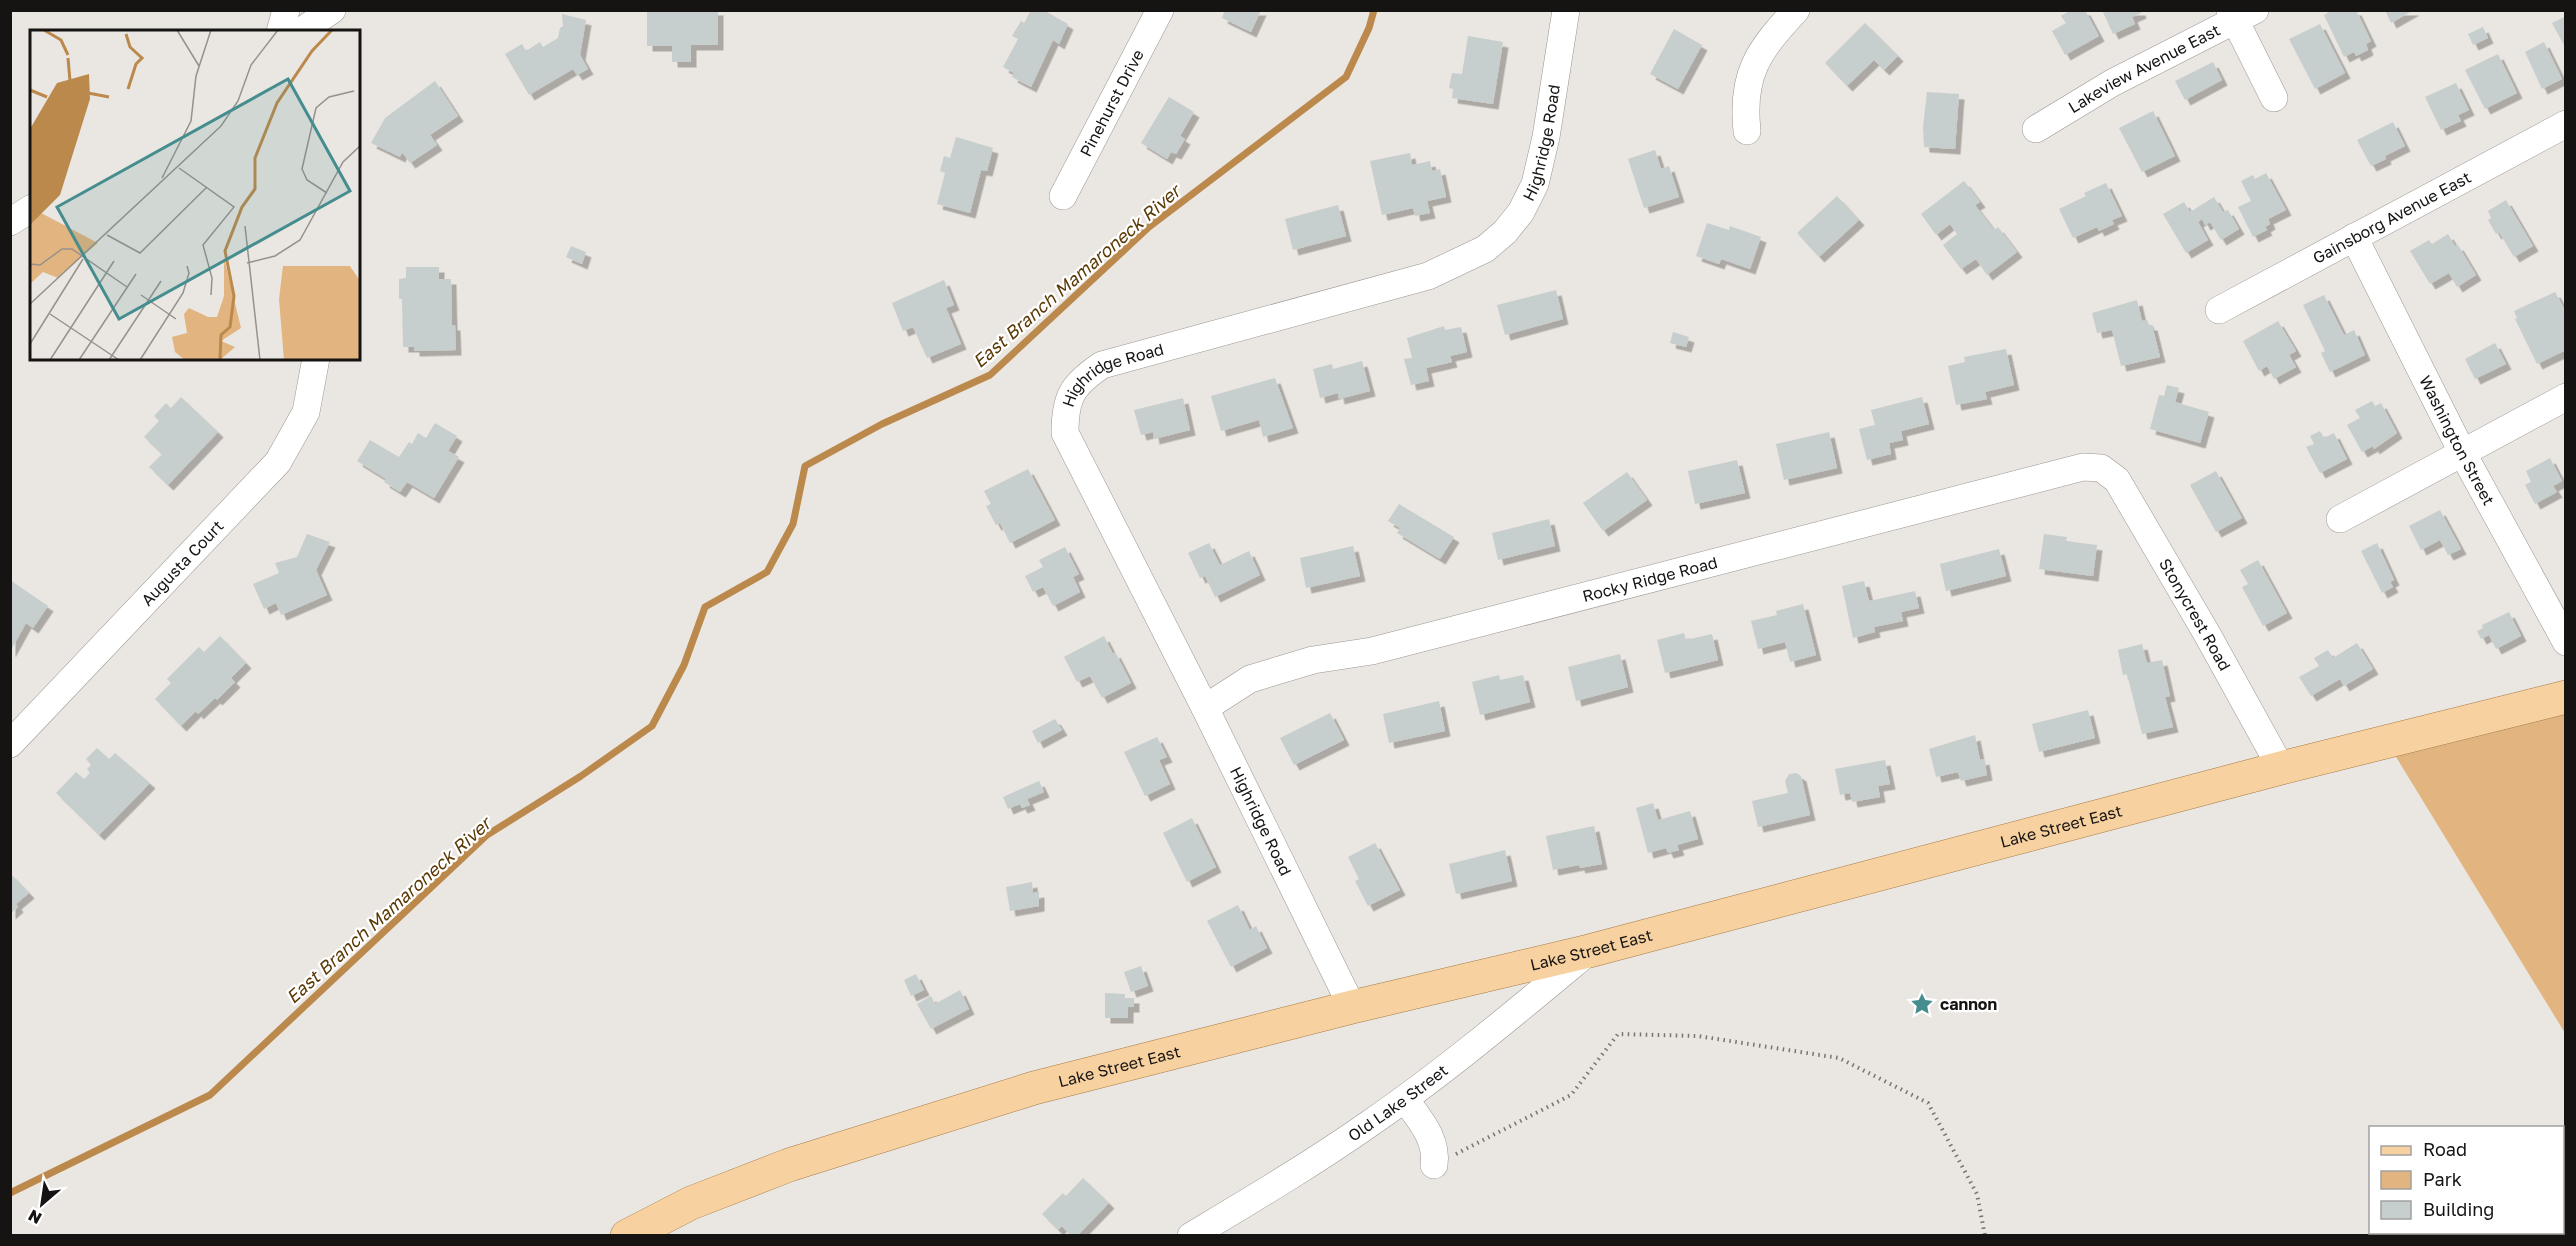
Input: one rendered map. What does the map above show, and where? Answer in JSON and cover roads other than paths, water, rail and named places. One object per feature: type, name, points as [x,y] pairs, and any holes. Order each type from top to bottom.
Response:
[{"type":"main road","name":"Lake Street East","points":[[627,1236],[691,1203],[789,1165],[1035,1088],[1352,1007],[1589,951],[2281,768],[2565,697]]},
{"type":"street","points":[[281,30],[286,10]]},
{"type":"street","points":[[303,30],[332,10]]},
{"type":"street","name":"Pinehurst Drive","points":[[1063,196],[1161,10]]},
{"type":"street","name":"Highridge Road","points":[[1352,1007],[1205,708],[1065,433],[1065,407],[1082,379],[1102,365],[1428,276],[1485,249],[1516,219],[1534,184],[1546,137],[1566,10]]},
{"type":"street","points":[[1747,131],[1745,94],[1753,68],[1761,52],[1796,10]]},
{"type":"street","points":[[2240,14],[2274,98]]},
{"type":"street","name":"Lakeview Avenue East","points":[[2036,129],[2112,83],[2240,14]]},
{"type":"street","name":"Gainsborg Avenue East","points":[[2219,310],[2565,124]]},
{"type":"street","points":[[10,222],[30,209]]},
{"type":"street","name":"Washington Street","points":[[2354,237],[2462,452],[2565,642]]},
{"type":"street","name":"Augusta Court","points":[[10,744],[278,462],[306,412],[316,360]]},
{"type":"street","points":[[2340,519],[2565,397]]},
{"type":"street","name":"Rocky Ridge Road","points":[[1205,708],[1250,679],[1313,660],[1372,651],[2083,467],[2102,468]]},
{"type":"street","name":"Stonycrest Road","points":[[2102,468],[2118,480],[2281,768]]},
{"type":"street","name":"Old Lake Street","points":[[1191,1236],[1311,1163],[1405,1098],[1485,1038],[1589,951]]},
{"type":"street","points":[[1405,1098],[1434,1143],[1436,1154],[1434,1165]]},
{"type":"waterway","name":"East Branch Mamaroneck River","points":[[10,1193],[210,1095],[487,835],[581,776],[652,726],[684,665],[705,607],[767,572],[793,524],[805,466],[882,424],[990,375],[1149,227],[1346,77],[1369,28],[1374,10]]},
{"type":"place","name":"cannon","points":[[1922,1004]]}]
